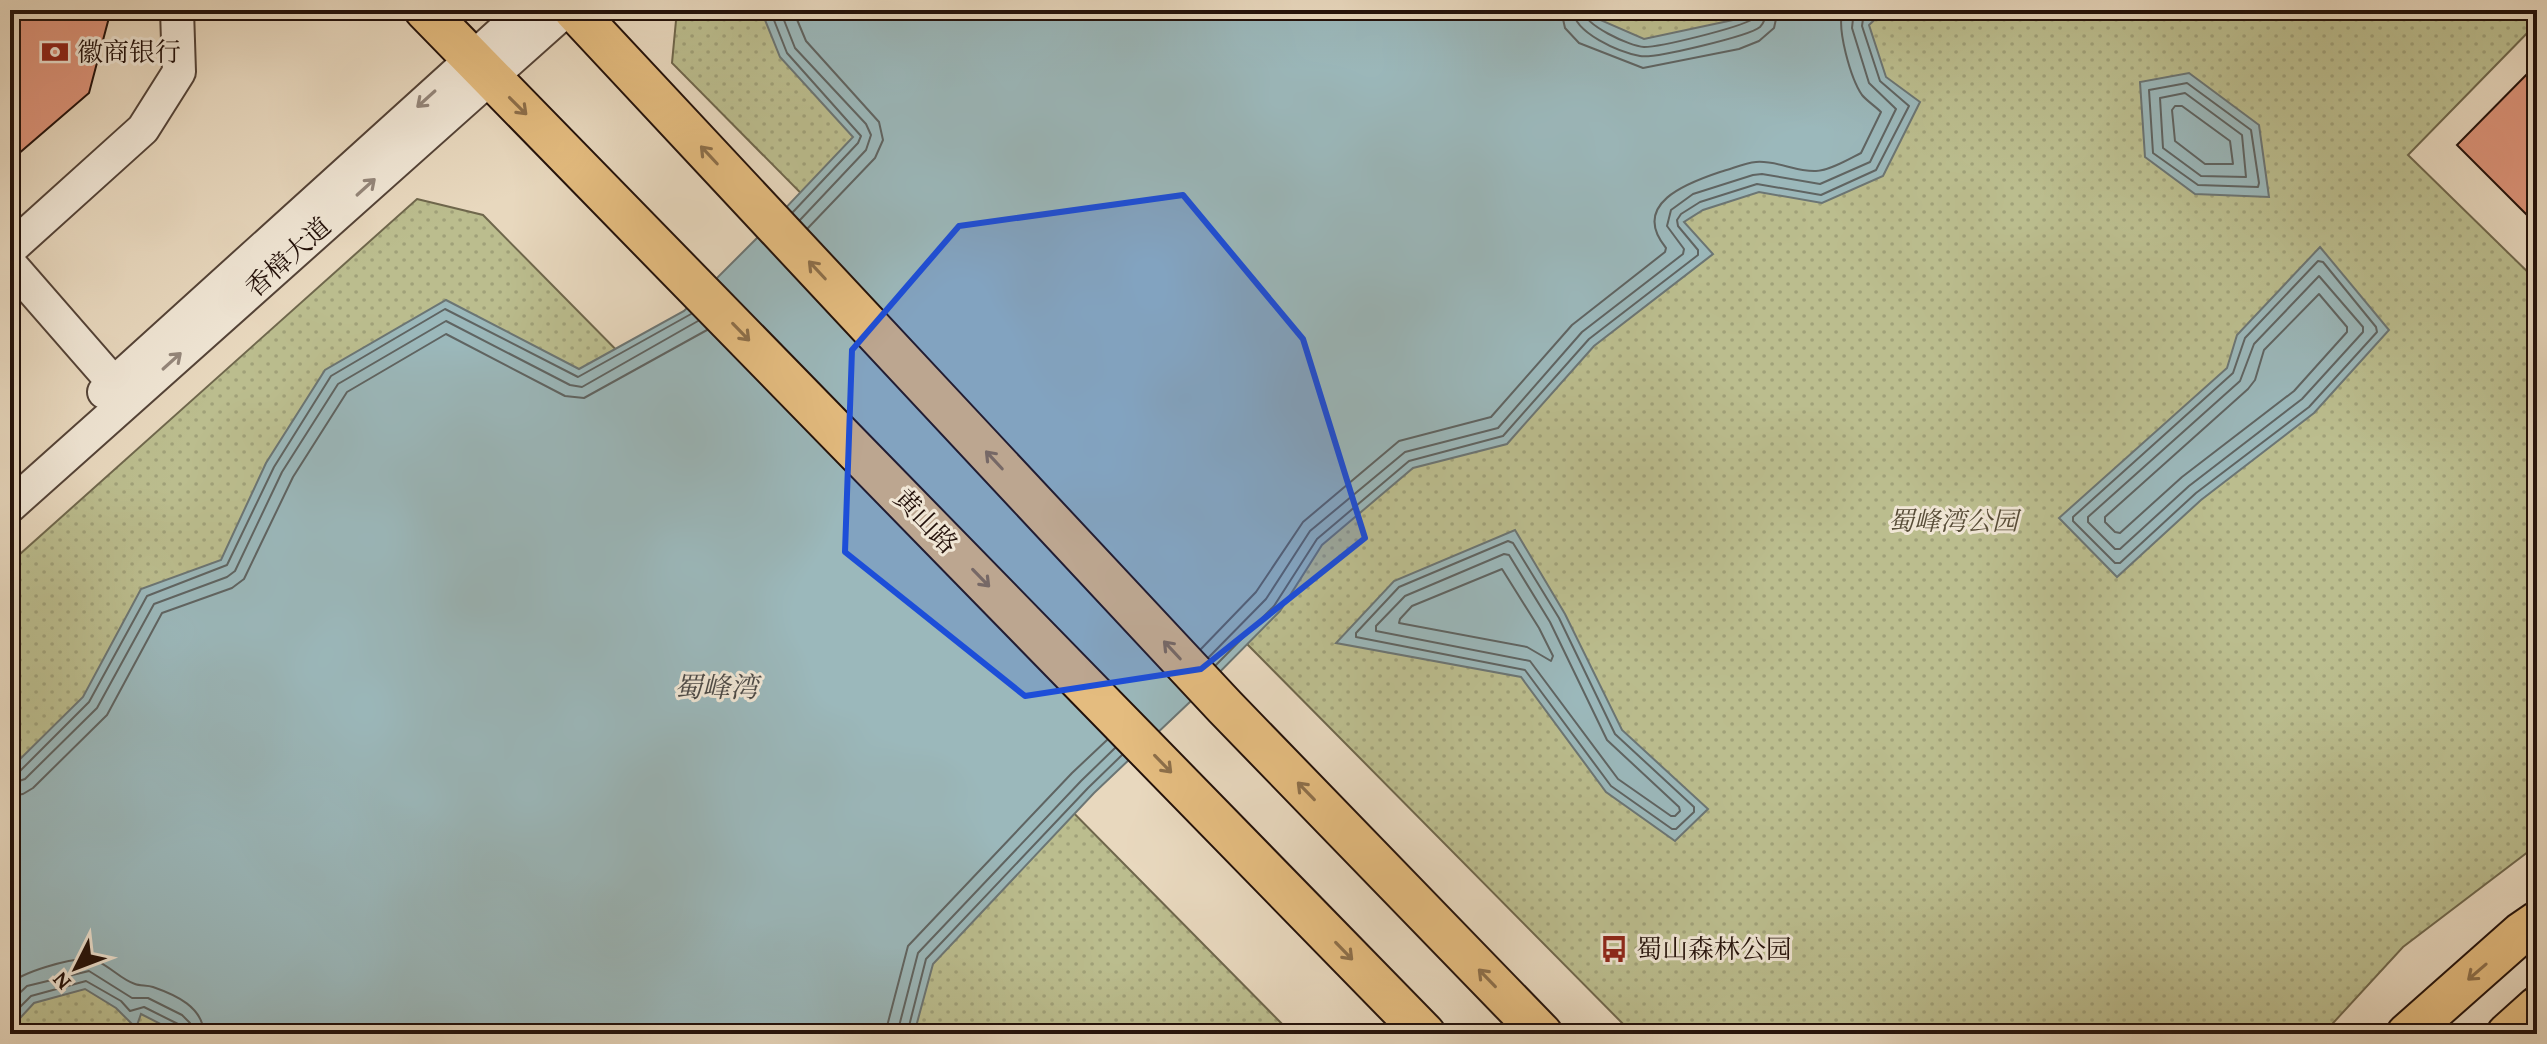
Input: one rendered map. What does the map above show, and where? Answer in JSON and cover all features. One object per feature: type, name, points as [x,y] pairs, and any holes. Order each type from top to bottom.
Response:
[{"type":"main road","name":"黄山路","points":[[425,10],[1425,1034]]},
{"type":"main road","points":[[574,10],[1225,707],[1542,1034]]},
{"type":"main road","points":[[2407,1034],[2537,922]]},
{"type":"main road","points":[[2507,1034],[2537,1007]]},
{"type":"street","points":[[10,249],[143,129],[179,72],[177,10]]},
{"type":"street","name":"香樟大道","points":[[480,68],[526,10]]},
{"type":"street","name":"香樟大道","points":[[10,506],[121,392],[480,68],[566,10]]},
{"type":"street","points":[[10,264],[121,392]]},
{"type":"street","name":"香樟大道","points":[[10,477],[121,392]]},
{"type":"highlighted area","points":[[1183,195],[1303,339],[1365,538],[1201,669],[1025,696],[845,552],[852,350],[959,226]]},
{"type":"green space","name":"蜀峰湾公园","points":[[677,10],[2537,10],[2537,23],[2408,155],[2537,281],[2537,845],[2403,947],[2323,1034],[1633,1034],[672,63]]},
{"type":"green space","points":[[417,199],[483,215],[1292,1034],[10,1034],[10,563]]},
{"type":"water","name":"蜀峰湾","points":[[761,10],[1587,10],[1598,19],[1644,39],[1733,20],[1756,10],[1885,10],[1869,25],[1886,77],[1920,102],[1883,176],[1822,203],[1759,192],[1703,210],[1684,222],[1713,254],[1594,346],[1507,444],[1413,468],[1322,545],[1280,611],[1094,793],[933,964],[914,1034],[180,1034],[141,1014],[136,1028],[116,1008],[85,989],[34,1003],[10,1029],[10,769],[83,697],[141,589],[221,560],[266,463],[325,370],[446,300],[579,369],[684,311],[853,137],[780,57]]},
{"type":"water","points":[[2189,73],[2259,125],[2269,197],[2195,194],[2145,157],[2140,82]]},
{"type":"water","points":[[2320,247],[2389,330],[2314,413],[2201,500],[2117,577],[2059,518],[2227,368],[2237,335]]},
{"type":"water","points":[[1515,530],[1565,614],[1622,730],[1708,809],[1675,841],[1606,792],[1521,677],[1336,643],[1394,581]]},
{"type":"building","name":"徽商银行","points":[[10,10],[111,10],[89,93],[10,161]]},
{"type":"building","points":[[2537,64],[2537,225],[2457,145]]},
{"type":"place","name":"徽商银行","points":[[55,52]]},
{"type":"place","name":"蜀山森林公园","points":[[1614,949]]}]
